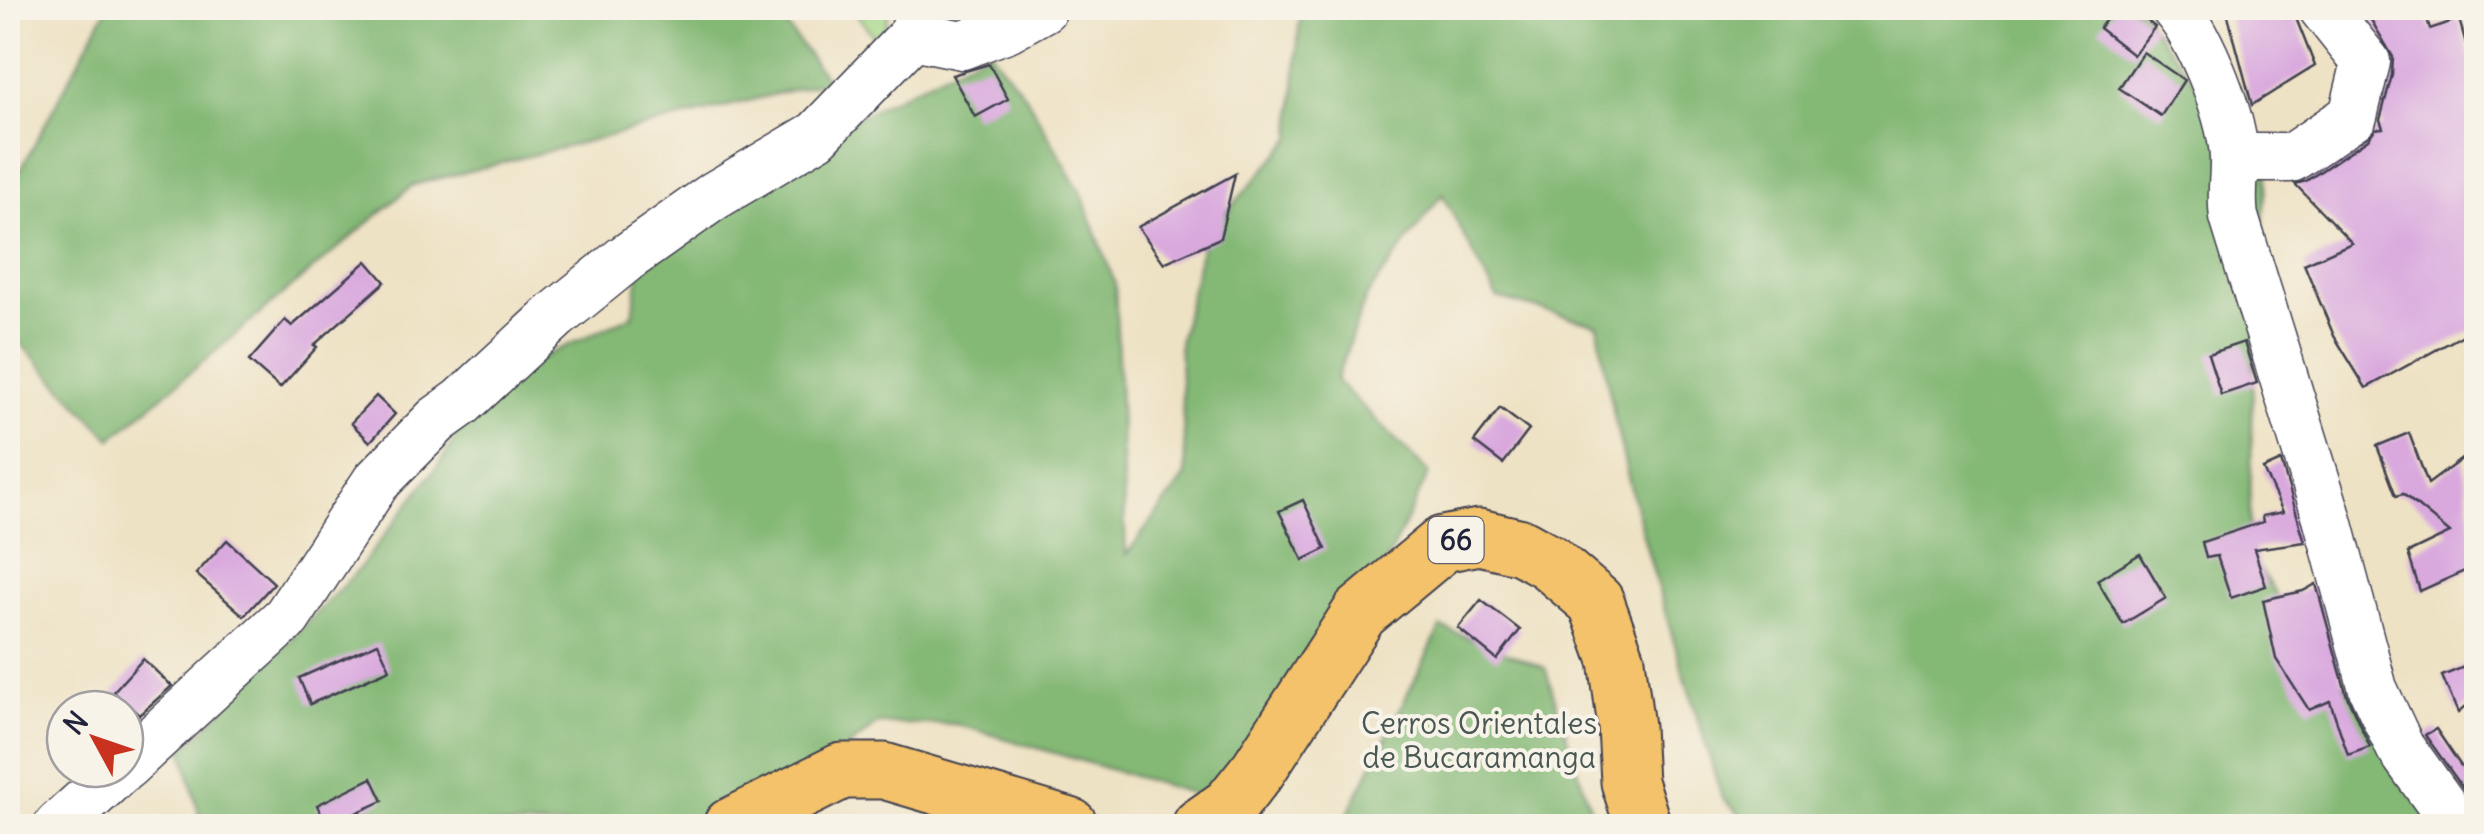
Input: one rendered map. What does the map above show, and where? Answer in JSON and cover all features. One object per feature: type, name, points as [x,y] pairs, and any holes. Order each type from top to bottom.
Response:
[{"type":"highway","name":"66","points":[[1200,826],[1230,805],[1258,770],[1360,613],[1443,544],[1479,537],[1522,547],[1550,562],[1596,602],[1617,660],[1629,782],[1643,826]]},
{"type":"highway","points":[[730,826],[842,771],[884,771],[1070,826]]},
{"type":"street","points":[[145,747],[287,618],[376,482],[436,420],[462,402],[625,259],[714,196],[817,135],[918,21],[962,45],[1008,28],[1044,8]]},
{"type":"street","points":[[2175,8],[2186,20],[2210,70],[2235,158],[2231,197],[2234,217],[2328,517],[2373,689],[2400,747],[2457,826]]},
{"type":"street","points":[[2235,158],[2291,158],[2352,116],[2366,62],[2323,8]]},
{"type":"street","points":[[58,826],[99,789]]},
{"type":"green space","points":[[107,8],[773,8],[828,81],[413,185],[111,439],[8,330],[8,194]]},
{"type":"green space","points":[[852,8],[890,8],[881,46]]},
{"type":"green space","points":[[1300,8],[2138,8],[2197,85],[2267,162],[2253,381],[2249,552],[2295,626],[2463,826],[1753,826],[1722,798],[1635,504],[1598,325],[1497,298],[1442,194],[1366,297],[1336,380],[1429,473],[1312,717],[1197,795],[956,724],[877,724],[752,826],[193,826],[199,814],[183,750],[358,570],[443,459],[481,386],[633,315],[644,238],[715,190],[989,50],[1027,98],[1082,195],[1115,284],[1126,555],[1186,476],[1179,343],[1204,238],[1292,138]]},
{"type":"green space","name":"Cerros Orientales de Bucaramanga","points":[[1441,627],[1545,668],[1596,826],[1342,826]]},
{"type":"building","points":[[2116,8],[2131,8],[2155,27],[2133,55],[2099,28]]},
{"type":"building","points":[[2226,8],[2292,8],[2315,66],[2252,105]]},
{"type":"building","points":[[2364,8],[2424,8],[2430,29],[2459,19],[2476,79],[2476,328],[2366,388],[2334,336],[2304,264],[2352,243],[2295,184],[2306,181],[2368,139],[2375,129],[2383,128],[2380,120],[2393,57]]},
{"type":"building","points":[[2143,52],[2184,80],[2161,116],[2119,88]]},
{"type":"building","points":[[989,64],[1008,99],[975,117],[952,75]]},
{"type":"building","points":[[1235,174],[1220,238],[1164,263],[1138,227]]},
{"type":"building","points":[[367,261],[385,282],[314,345],[317,347],[280,388],[249,361],[285,320],[292,326]]},
{"type":"building","points":[[2244,342],[2257,383],[2221,395],[2208,354]]},
{"type":"building","points":[[376,396],[395,414],[370,442],[351,423]]},
{"type":"building","points":[[1500,408],[1529,430],[1503,464],[1474,442]]},
{"type":"building","points":[[2409,433],[2428,484],[2463,458],[2476,557],[2476,566],[2420,591],[2408,553],[2450,533],[2403,494],[2396,496],[2377,446]]},
{"type":"building","points":[[2281,461],[2305,542],[2254,549],[2266,586],[2231,598],[2217,556],[2206,558],[2202,542],[2263,522],[2262,516],[2283,512],[2263,469]]},
{"type":"building","points":[[1303,500],[1326,549],[1303,560],[1279,511]]},
{"type":"building","points":[[227,540],[274,583],[244,616],[196,574]]},
{"type":"building","points":[[2140,554],[2166,598],[2123,624],[2097,580]]},
{"type":"building","points":[[2316,584],[2347,696],[2370,747],[2348,755],[2330,701],[2309,710],[2276,659],[2263,600]]},
{"type":"building","points":[[1481,600],[1520,630],[1497,660],[1458,628]]},
{"type":"building","points":[[378,643],[390,669],[310,704],[299,678]]},
{"type":"building","points":[[143,659],[172,686],[145,710],[145,689],[116,689]]},
{"type":"building","points":[[2476,662],[2476,698],[2458,713],[2442,676]]},
{"type":"building","points":[[2436,729],[2465,772],[2476,766],[2476,806],[2425,735]]},
{"type":"building","points":[[372,778],[383,801],[327,826],[317,805]]}]
